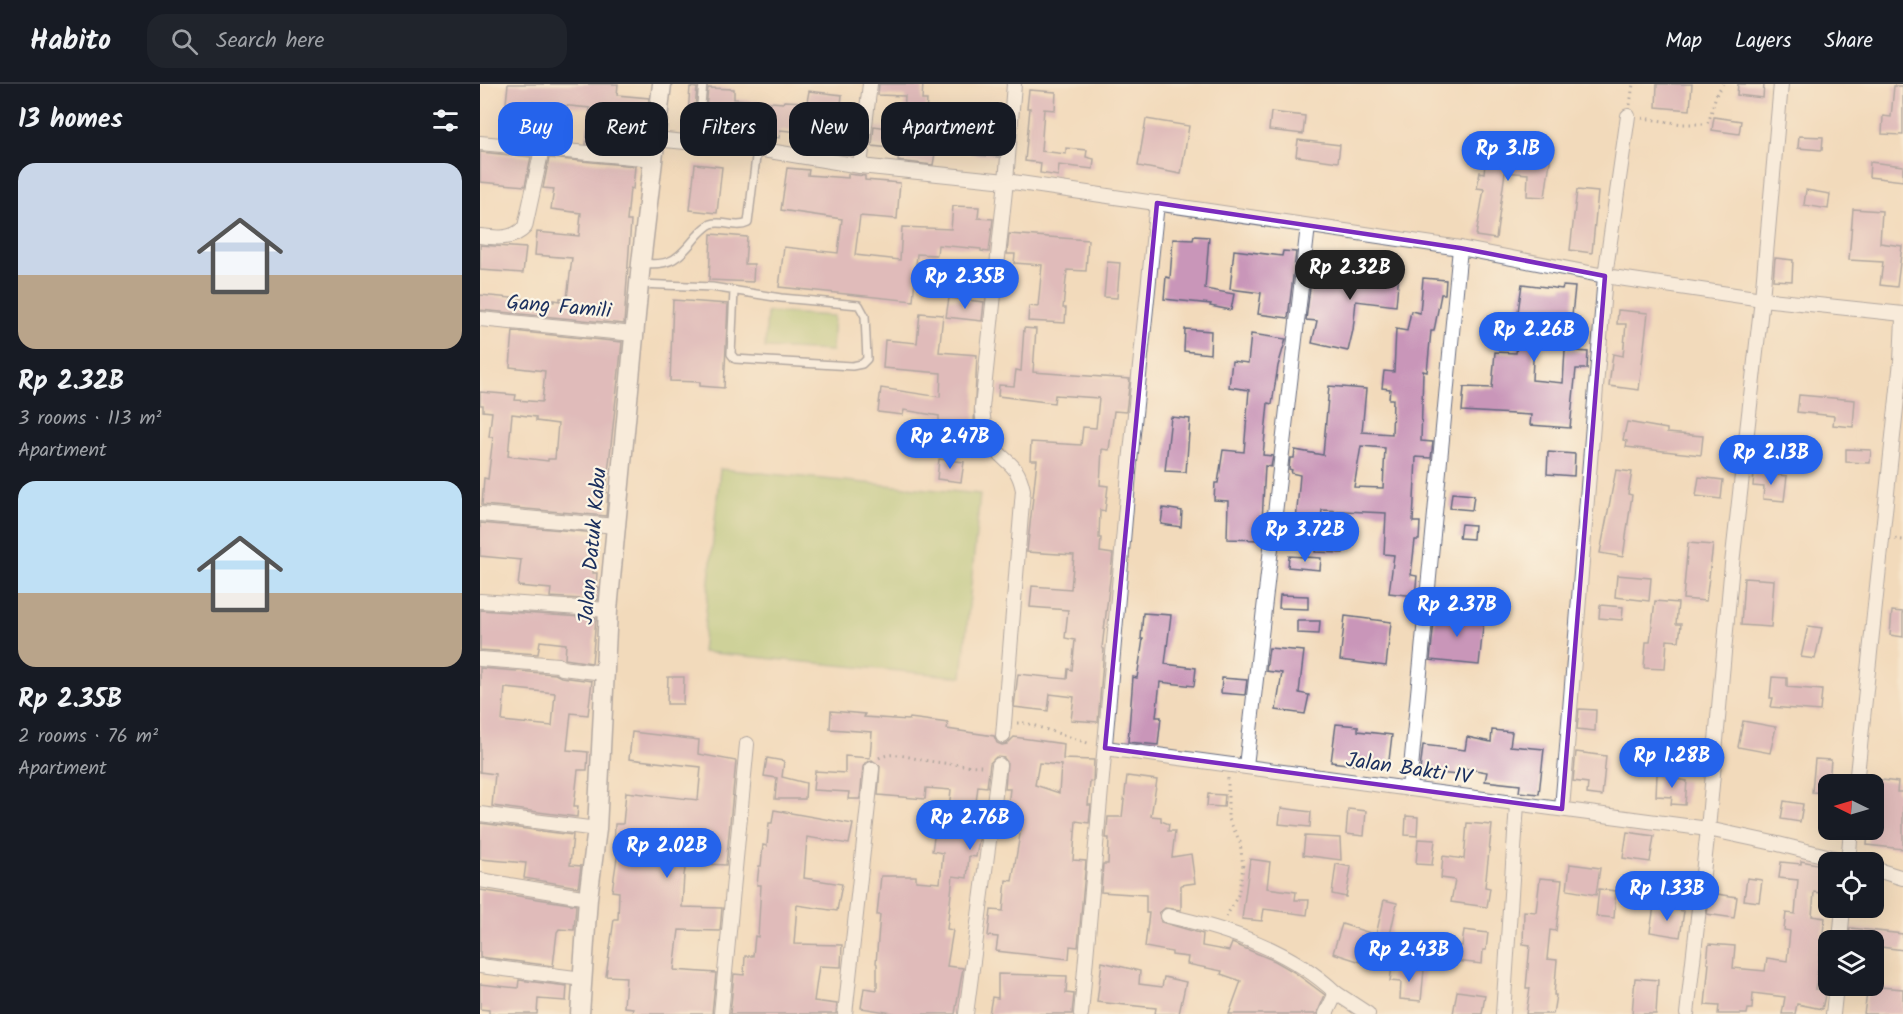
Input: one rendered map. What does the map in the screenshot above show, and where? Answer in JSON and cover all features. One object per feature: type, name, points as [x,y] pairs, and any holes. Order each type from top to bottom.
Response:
[{"type":"street","name":"Jalan Datuk Kabu","points":[[660,102],[662,84]]},
{"type":"street","points":[[860,166],[870,84]]},
{"type":"street","points":[[1003,736],[1023,490],[1021,476],[1016,468],[998,453],[989,440],[981,408],[1006,181],[1014,84]]},
{"type":"street","points":[[1687,1014],[1708,829],[1732,564],[1762,299],[1781,84]]},
{"type":"street","points":[[1562,809],[1605,276],[1628,116]]},
{"type":"street","points":[[480,143],[498,145]]},
{"type":"street","points":[[777,151],[860,166],[1006,181],[1460,248],[1605,276],[1762,299],[1903,314]]},
{"type":"street","points":[[573,152],[653,159]]},
{"type":"street","points":[[480,236],[507,237],[520,232],[525,227],[540,156]]},
{"type":"street","name":"Jalan Datuk Kabu","points":[[580,1014],[588,898],[597,829],[608,610],[653,156]]},
{"type":"street","points":[[1081,1014],[1130,462],[1157,203]]},
{"type":"street","points":[[1246,766],[1308,226]]},
{"type":"street","points":[[1409,789],[1460,248]]},
{"type":"street","name":"Gang Famili","points":[[480,319],[634,334]]},
{"type":"street","points":[[1857,774],[1901,361],[1903,319]]},
{"type":"street","points":[[480,514],[616,526]]},
{"type":"street","points":[[480,601],[608,610]]},
{"type":"street","points":[[480,659],[558,665],[562,668],[604,673]]},
{"type":"street","points":[[722,1014],[747,744]]},
{"type":"street","name":"Jalan Bakti IV","points":[[1105,748],[1708,829],[1818,854]]},
{"type":"street","points":[[966,1014],[999,765]]},
{"type":"street","points":[[845,1014],[872,769]]},
{"type":"street","points":[[1503,1014],[1517,804]]},
{"type":"street","points":[[480,814],[597,829]]},
{"type":"street","points":[[1884,872],[1903,878]]},
{"type":"street","points":[[480,880],[588,898]]},
{"type":"street","points":[[1168,916],[1220,929],[1283,956],[1319,976],[1336,993],[1368,1014]]},
{"type":"street","points":[[480,966],[583,979]]},
{"type":"street","points":[[1326,1014],[1336,993]]},
{"type":"street","points":[[1833,1014],[1835,996]]},
{"type":"lane","points":[[701,102],[703,84]]},
{"type":"lane","points":[[641,263],[653,264],[676,260],[702,231],[715,223],[743,226],[748,223],[756,156]]},
{"type":"lane","points":[[639,284],[712,287],[781,298],[859,305],[865,316],[867,359],[862,364],[852,366],[735,359],[731,354],[734,291]]},
{"type":"path","points":[[1633,84],[1628,116],[1683,124],[1706,124],[1709,121],[1716,95],[1723,84]]},
{"type":"path","points":[[1003,736],[1012,725],[1018,722],[1105,748]]},
{"type":"path","points":[[872,769],[878,758],[885,755],[974,766],[999,765]]},
{"type":"path","points":[[1220,929],[1238,895],[1243,867],[1240,842],[1228,817],[1227,789],[1230,764]]},
{"type":"highlighted area","points":[[1157,203],[1460,248],[1605,276],[1562,809],[1105,748]]},
{"type":"green space","points":[[767,312],[834,316],[832,351],[765,348]]},
{"type":"green space","points":[[720,469],[980,494],[962,677],[702,652]]},
{"type":"building","points":[[508,84],[618,84],[617,95],[649,98],[649,102],[585,102],[585,108],[573,106],[573,102],[506,102]]},
{"type":"building","points":[[879,84],[923,84],[922,100],[927,100],[927,102],[905,102],[905,96],[878,95]]},
{"type":"building","points":[[1657,84],[1692,84],[1690,110],[1656,107]]},
{"type":"building","points":[[1738,84],[1764,84],[1763,98],[1737,95]]},
{"type":"building","points":[[1894,86],[1903,86],[1903,135],[1882,134],[1883,116],[1891,117]]},
{"type":"building","points":[[690,87],[697,88],[696,102],[689,102]]},
{"type":"building","points":[[708,88],[734,89],[734,99],[771,102],[707,102]]},
{"type":"building","points":[[1029,90],[1056,92],[1055,110],[1044,109],[1041,151],[1066,154],[1066,148],[1087,150],[1086,157],[1094,159],[1093,169],[1059,165],[1058,176],[1040,173],[1041,163],[1025,161],[1030,108],[1027,108]]},
{"type":"building","points":[[809,91],[842,95],[841,102],[807,102]]},
{"type":"building","points":[[784,101],[807,102],[789,102],[789,131],[780,130],[779,138],[777,138],[777,103]]},
{"type":"building","points":[[1271,112],[1305,116],[1303,134],[1269,130]]},
{"type":"building","points":[[1714,117],[1741,121],[1739,134],[1712,130]]},
{"type":"building","points":[[1146,119],[1189,126],[1181,174],[1138,166]]},
{"type":"building","points":[[874,126],[881,127],[881,147],[872,146]]},
{"type":"building","points":[[1799,136],[1823,137],[1822,150],[1798,148]]},
{"type":"building","points":[[1298,140],[1340,145],[1338,162],[1296,156]]},
{"type":"building","points":[[1487,146],[1521,148],[1521,151],[1551,154],[1545,197],[1527,196],[1528,174],[1505,172],[1496,239],[1476,236],[1484,189],[1477,188],[1480,172],[1484,173]]},
{"type":"building","points":[[480,152],[498,154],[498,156],[531,157],[525,186],[480,182]]},
{"type":"building","points":[[898,156],[935,156],[933,165],[898,161]]},
{"type":"building","points":[[549,158],[635,166],[627,221],[631,221],[624,324],[480,310],[480,295],[554,302],[554,300],[560,301],[560,298],[567,298],[572,258],[535,255],[537,232],[579,236],[581,213],[551,209],[554,189],[543,188]]},
{"type":"building","points":[[1870,162],[1903,166],[1903,181],[1869,177]]},
{"type":"building","points":[[695,164],[722,167],[717,213],[690,210]]},
{"type":"building","points":[[787,168],[809,170],[808,175],[848,178],[848,174],[865,176],[865,180],[900,183],[897,219],[860,216],[855,255],[900,260],[902,227],[951,229],[953,206],[979,207],[978,218],[993,219],[989,252],[981,251],[981,249],[938,245],[937,255],[917,254],[913,301],[779,287],[784,247],[838,253],[842,219],[781,210]]},
{"type":"building","points":[[1577,190],[1598,192],[1592,253],[1570,250]]},
{"type":"building","points":[[1806,190],[1830,194],[1828,209],[1804,205]]},
{"type":"building","points":[[1853,209],[1882,211],[1880,243],[1902,246],[1897,287],[1880,285],[1883,262],[1849,260]]},
{"type":"building","points":[[711,234],[747,237],[745,264],[754,264],[753,282],[709,280]]},
{"type":"building","points":[[1009,234],[1088,240],[1086,271],[1067,270],[1063,308],[1066,308],[1065,323],[1028,321],[1029,306],[1038,307],[1042,265],[1014,263],[1015,254],[1007,254]]},
{"type":"building","points":[[1194,236],[1209,237],[1205,289],[1234,294],[1231,310],[1210,306],[1211,304],[1164,299],[1166,277],[1170,278],[1173,239],[1193,240]]},
{"type":"building","points":[[480,245],[526,248],[523,273],[480,270]]},
{"type":"building","points":[[1234,250],[1282,256],[1283,251],[1296,252],[1288,318],[1258,314],[1261,293],[1230,289]]},
{"type":"building","points":[[1366,257],[1400,260],[1396,306],[1356,301],[1348,351],[1312,343],[1317,321],[1306,320],[1311,280],[1363,284]]},
{"type":"building","points":[[1775,258],[1793,260],[1792,281],[1773,280]]},
{"type":"building","points":[[1107,262],[1120,263],[1117,298],[1104,297]]},
{"type":"building","points":[[1423,278],[1446,280],[1445,294],[1441,294],[1434,331],[1431,331],[1427,372],[1423,371],[1421,441],[1433,442],[1431,458],[1416,457],[1413,522],[1420,522],[1419,540],[1415,540],[1411,575],[1417,576],[1415,596],[1389,593],[1394,555],[1384,554],[1386,513],[1322,510],[1319,535],[1295,533],[1300,475],[1291,473],[1292,470],[1289,469],[1290,458],[1294,458],[1295,450],[1323,455],[1329,386],[1366,389],[1362,432],[1392,434],[1393,399],[1389,399],[1390,389],[1382,388],[1384,371],[1394,372],[1396,329],[1407,331],[1411,311],[1420,313]],"holes":[[[1361,446],[1385,448],[1383,488],[1354,487]]]},
{"type":"building","points":[[1522,284],[1562,289],[1563,286],[1575,287],[1571,325],[1574,326],[1573,344],[1534,339],[1532,380],[1563,383],[1565,350],[1588,352],[1587,369],[1576,369],[1570,428],[1530,425],[1531,415],[1462,411],[1464,387],[1492,388],[1495,352],[1516,353]]},
{"type":"building","points":[[949,298],[984,302],[982,321],[946,317]]},
{"type":"building","points":[[673,300],[728,304],[724,388],[700,386],[700,382],[670,381]]},
{"type":"building","points":[[1618,310],[1648,313],[1639,390],[1609,386],[1613,354],[1623,356],[1626,324],[1617,324]]},
{"type":"building","points":[[920,313],[943,315],[939,352],[977,355],[974,423],[939,421],[939,416],[904,410],[903,415],[878,412],[881,388],[940,397],[941,373],[883,368],[885,340],[917,343]]},
{"type":"building","points":[[1024,328],[1036,329],[1033,372],[1130,379],[1126,412],[1114,411],[1109,450],[1102,449],[1100,485],[1108,486],[1105,511],[1100,510],[1100,552],[1113,554],[1102,648],[1104,649],[1098,722],[1071,720],[1074,697],[1050,694],[1048,711],[1014,707],[1018,674],[1067,679],[1068,669],[1072,670],[1075,640],[1065,638],[1068,610],[1030,607],[1032,586],[1071,589],[1074,555],[1027,552],[1037,460],[1030,460],[1031,442],[1081,445],[1083,427],[1096,428],[1099,398],[1055,395],[1054,403],[998,396],[999,385],[1014,386],[1016,370],[1021,371]]},
{"type":"building","points":[[1185,329],[1211,331],[1210,354],[1184,351]]},
{"type":"building","points":[[513,331],[622,342],[606,492],[608,493],[606,516],[482,505],[484,478],[488,479],[493,437],[489,437],[492,412],[483,411],[483,405],[480,405],[480,392],[516,395],[515,400],[542,402],[545,371],[510,367]],"holes":[[[512,414],[536,417],[536,421],[558,424],[555,459],[548,459],[548,461],[508,456]]]},
{"type":"building","points":[[1251,334],[1286,339],[1278,366],[1272,404],[1268,403],[1263,455],[1273,456],[1271,467],[1265,466],[1261,540],[1227,539],[1228,501],[1214,500],[1215,483],[1218,483],[1223,450],[1244,452],[1249,390],[1229,387],[1232,361],[1248,363]]},
{"type":"building","points":[[1799,395],[1855,400],[1853,427],[1833,425],[1834,416],[1797,412]]},
{"type":"building","points":[[1171,417],[1190,419],[1186,472],[1165,471]]},
{"type":"building","points":[[1627,422],[1667,429],[1667,433],[1703,436],[1701,455],[1626,447],[1627,441],[1623,440]]},
{"type":"building","points":[[1789,441],[1809,443],[1808,459],[1787,457]]},
{"type":"building","points":[[1846,449],[1871,450],[1870,463],[1846,462]]},
{"type":"building","points":[[1548,452],[1575,454],[1574,476],[1547,474]]},
{"type":"building","points":[[939,459],[964,462],[961,482],[937,479]]},
{"type":"building","points":[[1616,470],[1632,472],[1628,494],[1632,495],[1623,557],[1600,553]]},
{"type":"building","points":[[1754,472],[1787,476],[1784,501],[1763,499],[1764,487],[1753,486]]},
{"type":"building","points":[[1699,477],[1723,480],[1721,499],[1696,496]]},
{"type":"building","points":[[1452,493],[1474,495],[1472,510],[1450,508]]},
{"type":"building","points":[[1163,508],[1182,511],[1181,527],[1161,524]]},
{"type":"building","points":[[480,523],[597,533],[593,573],[597,573],[598,600],[550,597],[551,589],[518,586],[521,560],[480,556]]},
{"type":"building","points":[[1461,524],[1474,525],[1473,539],[1459,538]]},
{"type":"building","points":[[1316,540],[1344,541],[1343,553],[1315,552]]},
{"type":"building","points":[[1688,543],[1713,545],[1706,601],[1683,599]]},
{"type":"building","points":[[1289,556],[1321,558],[1320,570],[1288,567]]},
{"type":"building","points":[[1617,575],[1651,578],[1649,601],[1615,597]]},
{"type":"building","points":[[1744,578],[1774,580],[1771,627],[1741,625]]},
{"type":"building","points":[[1280,595],[1308,596],[1308,609],[1279,608]]},
{"type":"building","points":[[1655,601],[1678,603],[1676,624],[1681,624],[1679,641],[1667,640],[1665,669],[1644,668],[1646,642],[1650,642]]},
{"type":"building","points":[[1600,605],[1623,607],[1622,620],[1599,618]]},
{"type":"building","points":[[480,610],[596,618],[592,663],[565,659],[566,644],[540,641],[538,654],[480,650]]},
{"type":"building","points":[[1892,611],[1903,612],[1903,637],[1890,635]]},
{"type":"building","points":[[1435,612],[1484,617],[1479,665],[1430,660]]},
{"type":"building","points":[[1143,613],[1171,615],[1165,664],[1196,668],[1194,686],[1160,682],[1156,717],[1161,717],[1158,745],[1128,742],[1133,677],[1137,678],[1143,639],[1141,639]]},
{"type":"building","points":[[1345,616],[1391,622],[1386,666],[1340,660]]},
{"type":"building","points":[[1297,621],[1320,621],[1319,634],[1297,633]]},
{"type":"building","points":[[1808,626],[1822,628],[1815,659],[1801,657]]},
{"type":"building","points":[[1269,648],[1304,651],[1299,693],[1309,695],[1305,714],[1276,710],[1282,673],[1266,671]]},
{"type":"building","points":[[480,668],[555,674],[561,677],[592,681],[588,715],[571,713],[567,750],[588,752],[587,770],[578,770],[574,806],[578,806],[577,817],[492,806],[495,774],[480,772]],"holes":[[[505,688],[555,693],[552,726],[502,721]]]},
{"type":"building","points":[[668,677],[684,677],[683,704],[667,704]]},
{"type":"building","points":[[1772,677],[1787,678],[1787,687],[1822,690],[1820,711],[1771,707]]},
{"type":"building","points":[[1222,678],[1247,680],[1245,695],[1221,693]]},
{"type":"building","points":[[1579,709],[1596,710],[1595,731],[1577,729]]},
{"type":"building","points":[[831,711],[865,714],[864,717],[909,720],[910,718],[948,723],[947,729],[994,736],[997,743],[1002,745],[1007,744],[1014,737],[1064,744],[1063,759],[1094,760],[1093,782],[1090,781],[1088,805],[1091,805],[1089,823],[1076,821],[1073,860],[1086,861],[1078,947],[1070,946],[1069,959],[996,951],[998,937],[988,936],[991,910],[1003,911],[1006,880],[1012,881],[1021,829],[1000,826],[1002,814],[1007,814],[1010,789],[1005,789],[1007,762],[1004,758],[996,757],[990,763],[987,787],[978,786],[975,811],[984,812],[976,857],[969,856],[967,878],[953,876],[947,929],[953,930],[947,966],[963,968],[955,1014],[899,1014],[861,1008],[864,988],[877,990],[876,963],[880,915],[877,915],[881,876],[916,876],[916,881],[940,883],[943,853],[932,851],[937,818],[948,819],[951,790],[926,788],[925,799],[878,795],[880,766],[872,760],[865,763],[863,767],[860,799],[848,799],[849,792],[813,790],[815,771],[845,773],[845,756],[870,758],[872,732],[830,729]],"holes":[[[1039,763],[1061,765],[1059,793],[1035,785]]]},
{"type":"building","points":[[1743,721],[1776,727],[1770,753],[1738,747]]},
{"type":"building","points":[[1336,724],[1358,726],[1358,731],[1392,735],[1388,769],[1331,762]]},
{"type":"building","points":[[1492,730],[1512,732],[1510,746],[1544,749],[1539,794],[1519,792],[1520,785],[1485,781],[1487,772],[1458,767],[1457,775],[1420,771],[1423,745],[1465,750],[1467,737],[1491,742]]},
{"type":"building","points":[[632,732],[699,740],[698,754],[736,761],[726,865],[686,863],[684,875],[682,907],[722,908],[720,931],[679,930],[674,970],[716,973],[712,1014],[632,1014],[633,1008],[624,1007],[626,977],[606,976],[614,919],[618,919],[619,892],[612,891],[619,844],[614,844],[615,824],[623,824],[626,792],[698,800],[701,767],[629,759]]},
{"type":"building","points":[[1576,752],[1606,756],[1602,796],[1587,794],[1588,783],[1573,781]]},
{"type":"building","points":[[767,758],[784,761],[782,777],[806,783],[805,799],[775,799],[777,778],[764,776]]},
{"type":"building","points":[[1815,759],[1831,760],[1830,774],[1818,774],[1818,792],[1812,792]]},
{"type":"building","points":[[1657,774],[1670,774],[1669,778],[1687,781],[1685,805],[1671,804],[1672,797],[1656,796]]},
{"type":"building","points":[[1127,776],[1157,780],[1151,816],[1161,817],[1161,821],[1169,824],[1168,831],[1175,831],[1172,857],[1191,854],[1195,883],[1181,885],[1181,910],[1165,908],[1159,913],[1161,922],[1203,934],[1202,946],[1229,951],[1232,943],[1275,961],[1294,972],[1325,995],[1317,1014],[1229,1014],[1241,981],[1221,974],[1222,971],[1187,964],[1188,957],[1145,947],[1149,913],[1146,913],[1146,895],[1101,892],[1103,864],[1108,864],[1109,838],[1106,838],[1108,817],[1122,817]]},
{"type":"building","points":[[1884,780],[1898,782],[1897,792],[1903,792],[1903,849],[1867,845],[1867,840],[1884,840]]},
{"type":"building","points":[[1208,794],[1225,795],[1224,807],[1207,806]]},
{"type":"building","points":[[1784,801],[1803,804],[1800,822],[1781,819]]},
{"type":"building","points":[[1281,808],[1311,812],[1310,827],[1279,824]]},
{"type":"building","points":[[1348,809],[1366,811],[1364,836],[1346,834]]},
{"type":"building","points":[[774,810],[853,824],[849,844],[807,837],[804,878],[842,884],[837,911],[797,905],[794,944],[842,945],[841,967],[819,966],[814,1001],[837,1004],[836,1014],[730,1014],[734,974],[744,975],[745,956],[753,956],[755,936],[758,937],[761,885],[757,885],[759,866],[761,866],[763,845],[767,846],[769,823],[772,823]]},
{"type":"building","points":[[1406,816],[1418,817],[1417,836],[1405,835]]},
{"type":"building","points":[[480,823],[573,835],[570,865],[581,866],[578,887],[524,878],[526,863],[480,859]]},
{"type":"building","points":[[1467,823],[1492,825],[1485,887],[1490,888],[1487,907],[1451,902],[1455,880],[1441,878],[1443,856],[1464,859]]},
{"type":"building","points":[[1627,832],[1654,836],[1650,862],[1623,858]]},
{"type":"building","points":[[1305,836],[1340,838],[1341,860],[1303,855]]},
{"type":"building","points":[[1418,839],[1435,840],[1432,865],[1416,864]]},
{"type":"building","points":[[1250,859],[1270,862],[1267,888],[1296,892],[1295,900],[1309,900],[1307,915],[1264,909],[1262,921],[1242,919]]},
{"type":"building","points":[[1801,861],[1818,864],[1818,893],[1814,892],[1812,916],[1825,918],[1823,930],[1818,930],[1818,968],[1815,989],[1818,990],[1818,996],[1825,996],[1822,1009],[1797,1004],[1795,1014],[1782,1014],[1785,997],[1753,993],[1752,1009],[1748,1009],[1747,1014],[1718,1014],[1719,1006],[1705,1005],[1709,944],[1735,946],[1733,968],[1765,971],[1767,958],[1787,961],[1790,931],[1784,930],[1786,913],[1795,914],[1798,880],[1779,878],[1781,862],[1801,864]]},
{"type":"building","points":[[1336,864],[1351,867],[1346,897],[1332,894]]},
{"type":"building","points":[[1570,864],[1600,868],[1596,895],[1567,890]]},
{"type":"building","points":[[1540,878],[1562,880],[1556,931],[1550,930],[1547,959],[1557,960],[1554,995],[1556,995],[1553,1014],[1526,1014],[1530,988],[1526,988],[1530,945],[1523,944],[1524,911],[1536,912]]},
{"type":"building","points":[[1747,878],[1762,880],[1759,902],[1744,900]]},
{"type":"building","points":[[1599,889],[1616,891],[1614,918],[1596,916]]},
{"type":"building","points":[[480,890],[576,905],[574,930],[559,929],[557,932],[553,966],[480,957]]},
{"type":"building","points":[[1710,893],[1737,897],[1734,918],[1707,914]]},
{"type":"building","points":[[1384,900],[1397,903],[1385,958],[1367,954],[1364,963],[1333,953],[1342,924],[1376,935]]},
{"type":"building","points":[[1654,906],[1684,911],[1680,937],[1650,932]]},
{"type":"building","points":[[1464,930],[1488,933],[1482,964],[1456,961],[1458,945],[1462,946]]},
{"type":"building","points":[[1884,932],[1903,934],[1903,950],[1884,947]]},
{"type":"building","points":[[1102,962],[1140,971],[1139,984],[1162,987],[1164,977],[1186,982],[1179,1014],[1155,1014],[1156,1008],[1097,1002]]},
{"type":"building","points":[[1392,967],[1424,970],[1421,1001],[1400,999],[1401,982],[1390,981]]},
{"type":"building","points":[[998,974],[1067,976],[1066,993],[1074,994],[1072,1014],[989,1014],[992,997],[998,998]]},
{"type":"building","points":[[1635,978],[1658,980],[1656,1014],[1632,1014]]},
{"type":"building","points":[[519,980],[567,986],[566,1001],[538,999],[537,1014],[489,1014],[489,1010],[480,1009],[480,984],[518,988]]},
{"type":"building","points":[[1884,987],[1903,989],[1903,1014],[1864,1014],[1867,996],[1884,996]]},
{"type":"building","points":[[1457,991],[1485,995],[1482,1014],[1453,1014]]}]
